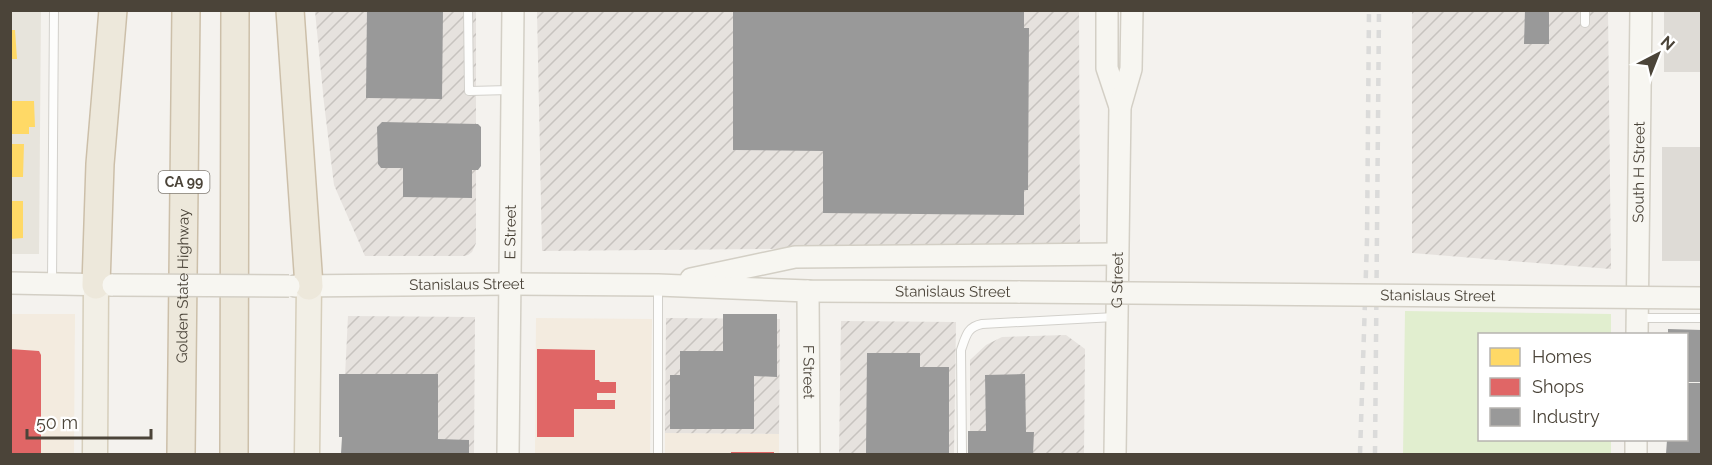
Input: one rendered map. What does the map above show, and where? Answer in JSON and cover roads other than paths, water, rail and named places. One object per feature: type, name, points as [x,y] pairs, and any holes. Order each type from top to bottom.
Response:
[{"type":"highway","points":[[104,285],[100,164],[113,10]]},
{"type":"highway","name":"Golden State Highway","points":[[181,454],[186,10]]},
{"type":"highway","points":[[234,454],[235,10]]},
{"type":"highway","points":[[290,10],[299,286]]},
{"type":"highway","points":[[235,340],[241,454]]},
{"type":"highway","points":[[172,454],[182,354]]},
{"type":"main road","name":"E Street","points":[[507,454],[513,10]]},
{"type":"main road","name":"G Street","points":[[1107,10],[1107,68],[1120,107]]},
{"type":"main road","name":"G Street","points":[[1115,454],[1120,107],[1131,69],[1132,10]]},
{"type":"main road","name":"South H Street","points":[[1637,326],[1641,10]]},
{"type":"main road","points":[[658,285],[795,257],[1118,254]]},
{"type":"main road","name":"Stanislaus Street","points":[[10,283],[299,286],[658,285],[808,291],[1701,298]]},
{"type":"main road","points":[[95,454],[104,285]]},
{"type":"main road","points":[[299,286],[307,454]]},
{"type":"main road","name":"F Street","points":[[808,291],[809,454]]},
{"type":"lane","points":[[52,284],[54,10]]},
{"type":"lane","points":[[468,10],[469,91],[512,90]]},
{"type":"lane","points":[[1584,10],[1585,23]]},
{"type":"lane","points":[[658,285],[658,454]]},
{"type":"lane","points":[[962,454],[961,350],[966,334],[973,326],[1117,317]]},
{"type":"lane","points":[[1637,326],[1701,318]]},
{"type":"railway","points":[[1360,454],[1367,240],[1369,10]]},
{"type":"railway","points":[[1375,454],[1379,10]]}]
